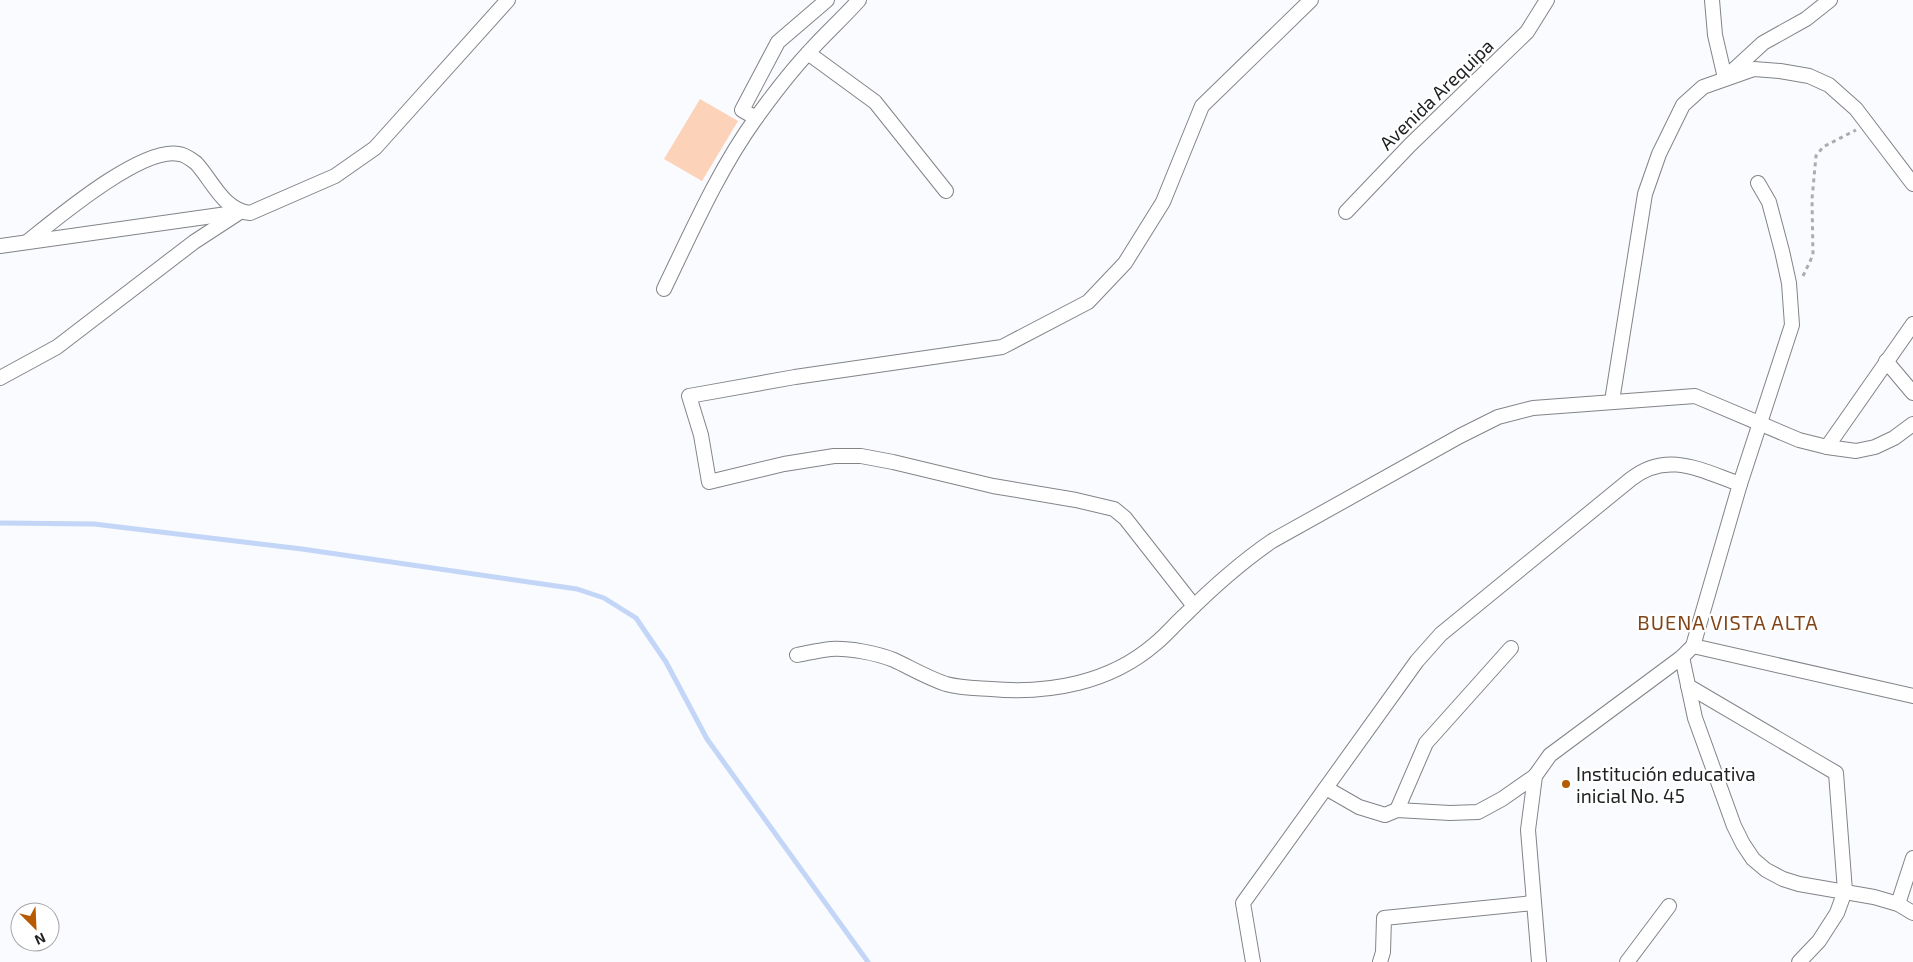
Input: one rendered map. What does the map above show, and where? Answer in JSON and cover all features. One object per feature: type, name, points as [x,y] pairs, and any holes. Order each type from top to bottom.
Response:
[{"type":"street","points":[[0,246],[240,212],[250,213],[335,176],[375,148],[508,0]]},
{"type":"street","points":[[756,118],[742,110],[778,42],[827,0]]},
{"type":"street","points":[[664,289],[703,207],[731,157],[756,118],[808,53],[838,24],[859,0]]},
{"type":"street","points":[[1194,606],[1125,518],[1114,509],[1076,500],[993,486],[861,456],[834,456],[784,464],[709,482],[701,436],[689,396],[795,377],[1002,347],[1088,302],[1124,263],[1163,202],[1202,106],[1311,0]]},
{"type":"street","name":"Avenida Arequipa","points":[[1346,212],[1410,145],[1527,32],[1547,0]]},
{"type":"street","points":[[1712,0],[1715,35],[1725,78]]},
{"type":"street","points":[[1725,78],[1763,43],[1806,19],[1830,0]]},
{"type":"street","points":[[808,53],[875,102],[946,191]]},
{"type":"street","points":[[1612,401],[1645,194],[1659,154],[1683,105],[1703,87],[1754,69],[1780,70],[1809,76],[1828,84],[1856,109],[1913,184]]},
{"type":"street","points":[[27,242],[84,196],[130,168],[159,156],[179,154],[195,162],[221,196],[240,212]]},
{"type":"street","points":[[1326,788],[1359,807],[1385,815],[1397,810],[1450,813],[1478,812],[1502,799],[1535,776],[1550,755],[1682,657],[1693,646],[1740,484],[1792,325],[1789,283],[1770,202],[1758,183]]},
{"type":"street","points":[[0,378],[57,346],[194,242],[240,212]]},
{"type":"street","points":[[1827,447],[1913,324]]},
{"type":"street","points":[[1886,360],[1913,393]]},
{"type":"street","points":[[797,655],[831,649],[860,652],[893,660],[947,684],[975,688],[1038,690],[1069,686],[1086,681],[1118,668],[1155,644],[1248,557],[1272,541],[1460,436],[1498,417],[1533,408],[1695,396],[1799,440],[1827,447],[1856,451],[1875,447],[1894,438],[1913,424]]},
{"type":"street","points":[[1253,962],[1243,904],[1417,661],[1441,634],[1638,473],[1655,465],[1686,465],[1740,484]]},
{"type":"street","points":[[1693,646],[1913,696]]},
{"type":"street","points":[[1397,810],[1426,743],[1511,648]]},
{"type":"street","points":[[1682,657],[1695,718],[1734,826],[1743,844],[1754,859],[1766,870],[1783,879],[1799,884],[1874,897],[1898,904],[1913,913]]},
{"type":"street","points":[[1688,686],[1836,773],[1845,891],[1837,913],[1819,941],[1799,962]]},
{"type":"street","points":[[1535,776],[1528,830],[1539,962]]},
{"type":"street","points":[[1898,904],[1913,858]]},
{"type":"street","points":[[1380,962],[1383,952],[1384,918],[1533,903]]},
{"type":"street","points":[[1627,962],[1669,906]]},
{"type":"street","points":[[1536,938],[1549,962]]},
{"type":"path","points":[[1789,283],[1803,277],[1813,255],[1812,199],[1816,156],[1824,147],[1868,124]]},
{"type":"shaded area","points":[[700,99],[738,121],[702,181],[664,159]]},
{"type":"waterway","points":[[0,523],[94,524],[302,549],[577,589],[604,598],[636,618],[666,662],[707,739],[868,962]]},
{"type":"place","name":"Institución educativa inicial No. 45","points":[[1566,784]]},
{"type":"district","name":"BUENA VISTA ALTA","points":[[1728,622]]}]
